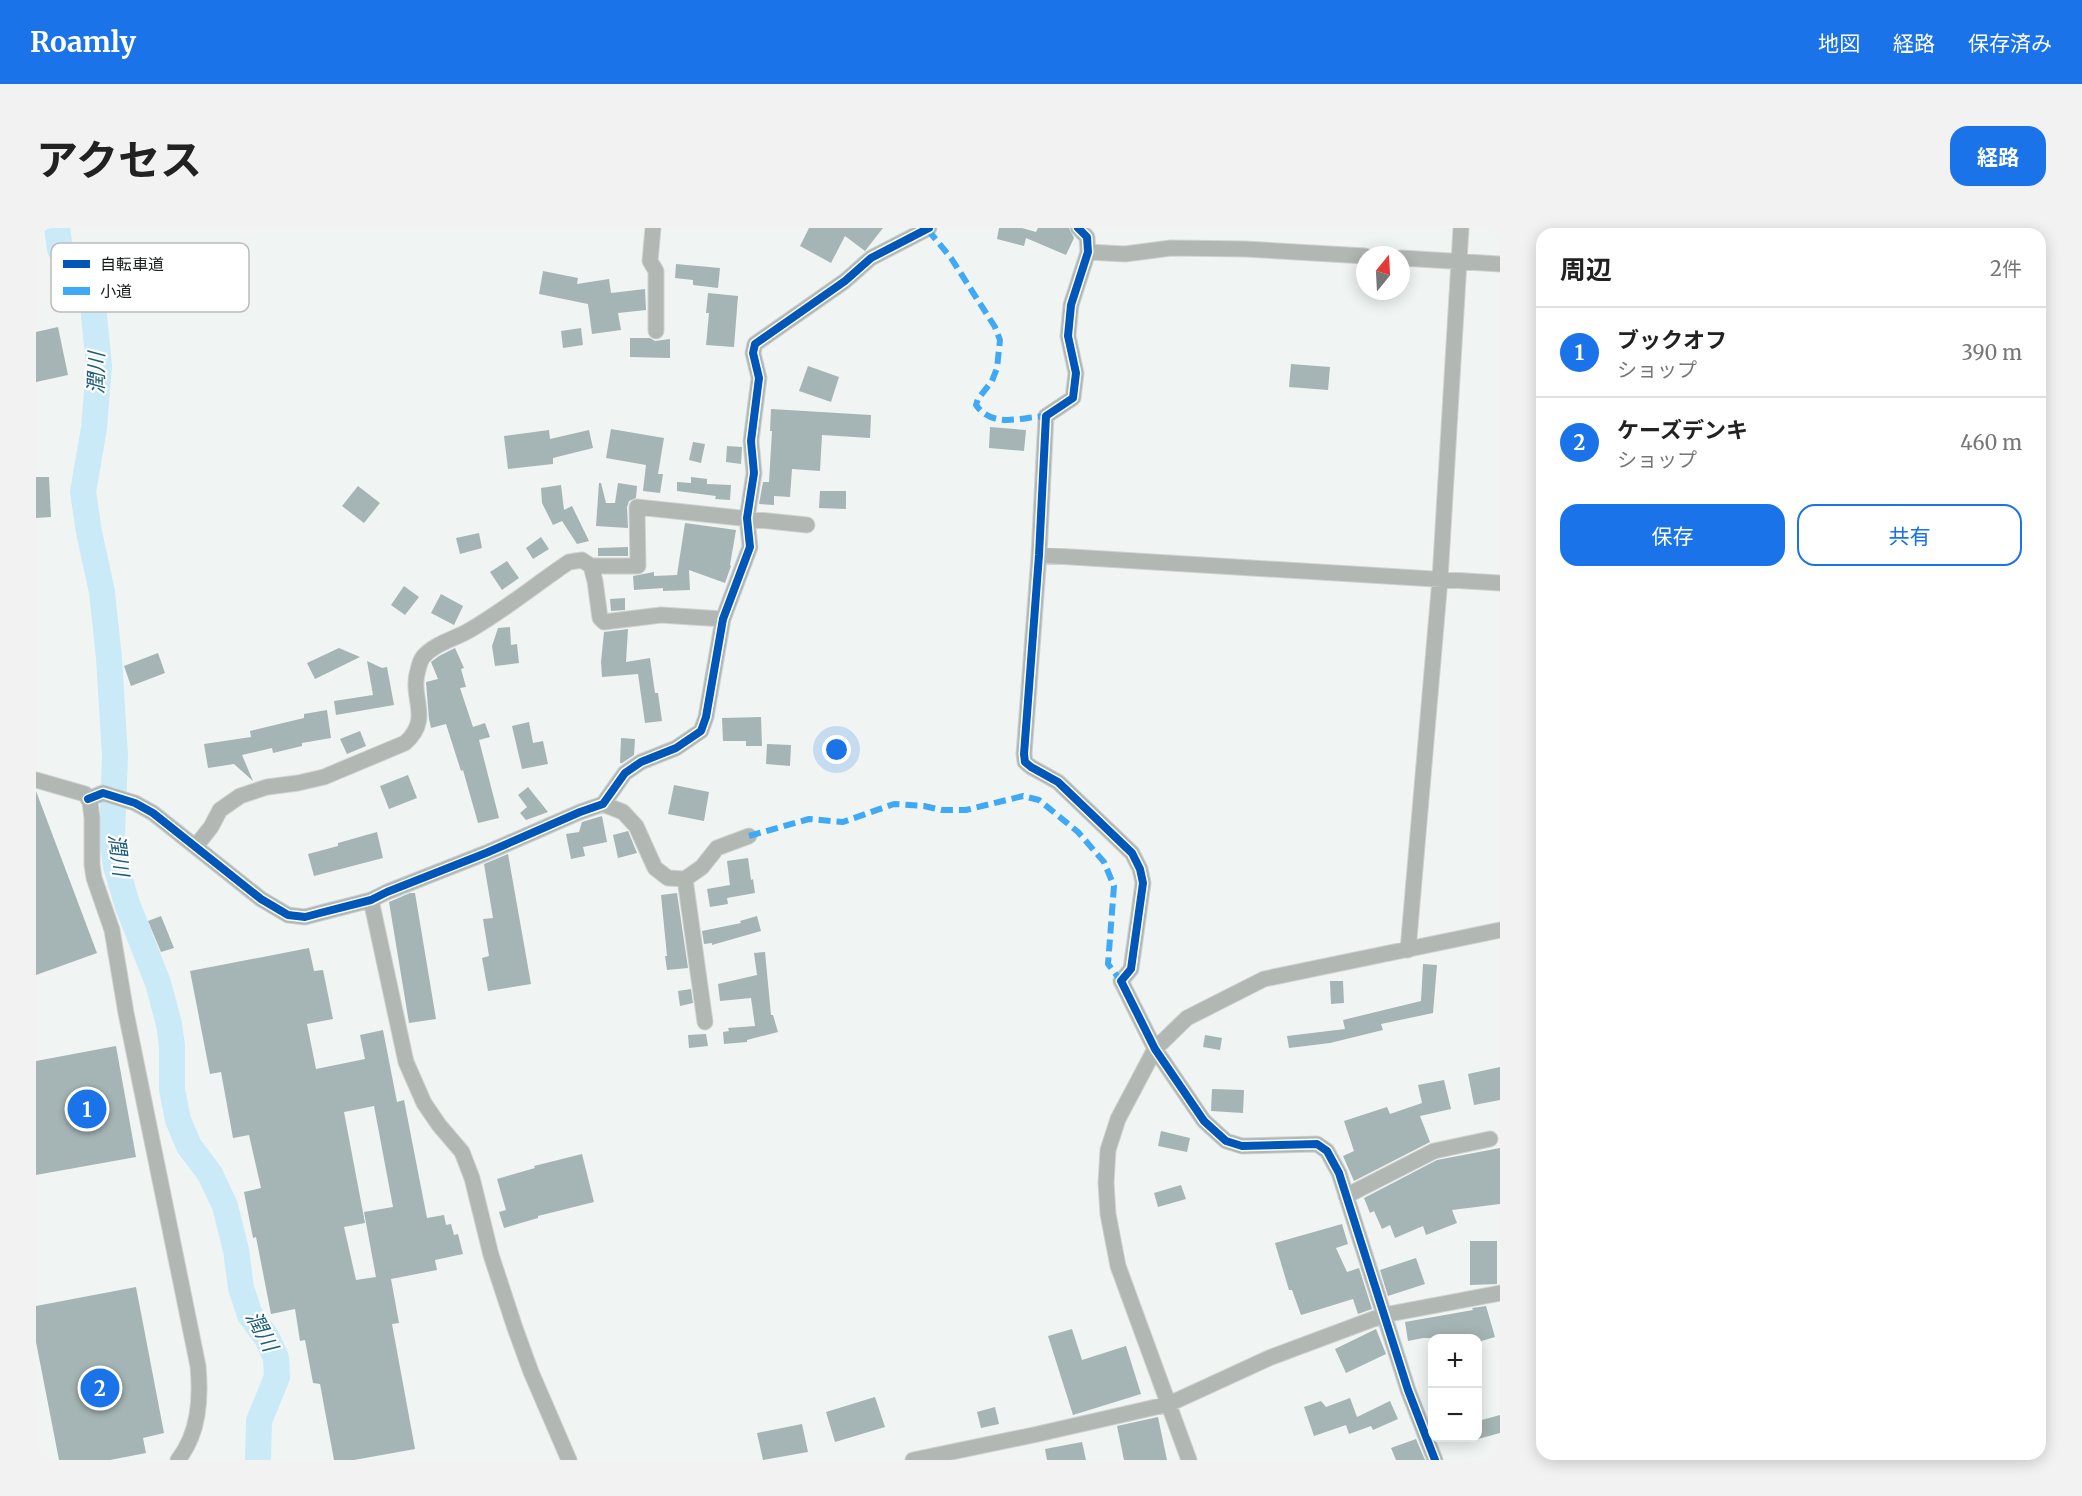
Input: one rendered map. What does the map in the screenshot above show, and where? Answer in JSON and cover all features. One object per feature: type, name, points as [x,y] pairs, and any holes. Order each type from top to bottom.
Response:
[{"type":"street","points":[[652,228],[650,261],[656,271],[656,331]]},
{"type":"street","points":[[36,780],[86,796],[103,793],[135,803],[153,813],[261,899],[288,915],[305,917],[371,900],[603,804],[625,773],[641,762],[676,748],[701,731],[706,717],[723,619],[750,547],[747,518],[754,473],[751,441],[759,378],[753,353],[755,344],[837,286],[871,258],[929,228]]},
{"type":"street","points":[[1078,228],[1088,237],[1088,252],[1071,305],[1068,336],[1076,373],[1073,398],[1046,416],[1039,555],[1024,754],[1026,762],[1058,782],[1132,853],[1140,868],[1143,883],[1131,969],[1121,981],[1155,1049],[1204,1121],[1226,1141],[1242,1146],[1317,1143],[1327,1151],[1338,1173],[1408,1390],[1435,1460]]},
{"type":"street","points":[[1408,950],[1440,579],[1461,228]]},
{"type":"street","points":[[1088,252],[1125,254],[1171,248],[1245,249],[1356,255]]},
{"type":"street","points":[[1410,258],[1500,264]]},
{"type":"street","points":[[196,846],[211,827],[220,810],[240,796],[267,787],[324,777],[405,743],[415,734],[418,724],[419,706],[415,679],[422,658],[439,645],[488,619],[569,562],[582,560],[591,566],[638,566],[637,507],[807,525]]},
{"type":"street","points":[[1039,555],[1500,583]]},
{"type":"street","points":[[591,566],[600,618],[604,622],[661,615],[723,619]]},
{"type":"street","points":[[86,796],[92,818],[91,851],[94,878],[112,930],[198,1366],[199,1409],[190,1440],[178,1460]]},
{"type":"street","points":[[603,804],[623,812],[636,826],[655,868],[668,878],[685,879],[702,867],[717,848],[749,836]]},
{"type":"street","points":[[685,879],[705,1023]]},
{"type":"street","points":[[371,900],[406,1062],[424,1103],[462,1152],[472,1178],[491,1256],[515,1328],[531,1372],[569,1460]]},
{"type":"street","points":[[1189,1460],[1118,1266],[1108,1214],[1106,1182],[1108,1150],[1118,1119],[1155,1049],[1187,1018],[1264,979],[1500,930]]},
{"type":"street","points":[[1346,1196],[1434,1151],[1490,1139]]},
{"type":"street","points":[[913,1460],[1169,1404],[1269,1358],[1384,1315],[1500,1293]]},
{"type":"building","points":[[809,228],[883,228],[865,251],[845,236],[831,263],[800,246]]},
{"type":"building","points":[[999,228],[1022,228],[1036,232],[1038,228],[1069,228],[1074,238],[1066,255],[1026,238],[1024,246],[997,239]]},
{"type":"building","points":[[676,264],[720,268],[718,288],[693,285],[693,280],[675,278]]},
{"type":"building","points":[[543,271],[578,278],[577,284],[609,279],[611,293],[645,289],[646,310],[618,313],[621,330],[592,334],[588,304],[539,294]]},
{"type":"building","points":[[708,293],[738,296],[734,347],[706,345]]},
{"type":"building","points":[[58,327],[68,375],[36,382],[36,332]]},
{"type":"building","points":[[581,328],[583,345],[563,348],[561,331]]},
{"type":"building","points":[[630,338],[650,338],[655,341],[670,339],[670,358],[630,357]]},
{"type":"building","points":[[1291,364],[1330,367],[1328,390],[1289,387]]},
{"type":"building","points":[[808,366],[839,377],[831,402],[799,391]]},
{"type":"building","points":[[771,409],[871,415],[870,438],[822,435],[820,471],[792,469],[790,497],[774,496],[774,505],[759,504],[763,482],[769,482]]},
{"type":"building","points":[[990,427],[1026,430],[1024,451],[989,448]]},
{"type":"building","points":[[611,429],[664,438],[658,474],[663,474],[660,493],[643,491],[646,465],[606,458]]},
{"type":"building","points":[[549,430],[550,439],[589,430],[593,448],[553,458],[553,464],[508,469],[504,436]]},
{"type":"building","points":[[693,442],[705,444],[701,463],[689,460]]},
{"type":"building","points":[[727,446],[742,447],[741,464],[726,462]]},
{"type":"building","points":[[36,477],[49,477],[51,517],[36,518]]},
{"type":"building","points":[[691,477],[707,479],[707,484],[731,485],[730,500],[677,491],[677,482],[691,483]]},
{"type":"building","points":[[599,483],[601,483],[606,503],[615,503],[618,483],[637,486],[636,498],[629,501],[627,507],[628,528],[596,526]]},
{"type":"building","points":[[561,485],[564,510],[572,506],[589,541],[577,544],[562,521],[553,525],[542,503],[541,488]]},
{"type":"building","points":[[358,486],[380,503],[364,523],[342,506]]},
{"type":"building","points":[[820,491],[846,491],[846,509],[819,508]]},
{"type":"building","points":[[685,523],[736,530],[731,566],[725,583],[689,570],[690,590],[663,591],[663,588],[634,590],[633,576],[654,572],[654,576],[677,575]]},
{"type":"building","points":[[479,533],[482,548],[460,554],[456,538]]},
{"type":"building","points":[[541,537],[549,549],[533,559],[526,548]]},
{"type":"building","points":[[628,547],[628,556],[598,556],[598,548]]},
{"type":"building","points":[[507,561],[519,578],[502,590],[490,572]]},
{"type":"building","points":[[404,586],[419,597],[405,615],[391,605]]},
{"type":"building","points":[[441,594],[463,606],[454,625],[431,613]]},
{"type":"building","points":[[625,598],[625,610],[611,611],[610,599]]},
{"type":"building","points":[[510,627],[511,645],[517,644],[519,663],[495,666],[492,646],[498,628]]},
{"type":"building","points":[[628,629],[626,662],[650,658],[662,721],[645,723],[638,674],[602,677],[604,632]]},
{"type":"building","points":[[339,648],[360,657],[315,679],[307,663]]},
{"type":"building","points":[[455,648],[464,668],[461,669],[466,687],[460,688],[473,727],[485,723],[490,737],[479,740],[499,818],[478,823],[463,770],[461,771],[446,724],[431,728],[429,719],[426,682],[438,679],[431,662]]},
{"type":"building","points":[[158,653],[165,673],[131,686],[124,666]]},
{"type":"building","points":[[367,661],[382,668],[387,667],[394,705],[336,715],[334,701],[373,695]]},
{"type":"building","points":[[327,710],[331,738],[302,743],[302,746],[273,753],[272,748],[242,755],[253,781],[234,764],[208,768],[204,744],[251,737],[250,731],[304,718],[304,714]]},
{"type":"building","points":[[761,717],[762,746],[746,746],[746,741],[723,741],[722,718]]},
{"type":"building","points":[[529,722],[533,743],[543,741],[548,764],[522,769],[512,726]]},
{"type":"building","points":[[360,731],[366,746],[347,754],[340,739]]},
{"type":"building","points":[[621,738],[635,739],[634,755],[620,763]]},
{"type":"building","points":[[767,744],[791,745],[790,766],[766,764]]},
{"type":"building","points":[[408,775],[417,798],[389,809],[380,786]]},
{"type":"building","points":[[674,785],[709,792],[704,821],[668,814]]},
{"type":"building","points":[[528,787],[548,812],[526,820],[520,813],[527,807],[518,795]]},
{"type":"building","points":[[36,791],[97,953],[36,975]]},
{"type":"building","points":[[602,816],[607,842],[583,847],[585,856],[571,859],[566,834],[579,832],[582,822]]},
{"type":"building","points":[[628,831],[637,853],[618,858],[613,835]]},
{"type":"building","points":[[377,832],[383,858],[314,876],[308,854]]},
{"type":"building","points":[[508,854],[531,984],[488,991],[482,958],[489,956],[483,919],[493,918],[484,864]]},
{"type":"building","points":[[748,858],[755,893],[727,898],[728,904],[710,907],[707,889],[730,885],[727,861]]},
{"type":"building","points":[[415,893],[436,1019],[409,1023],[389,902]]},
{"type":"building","points":[[677,893],[688,968],[667,970],[661,895]]},
{"type":"building","points":[[161,916],[174,948],[161,952],[148,921]]},
{"type":"building","points":[[757,916],[761,931],[712,945],[712,943],[704,944],[702,931],[741,923],[740,921]]},
{"type":"building","points":[[309,948],[314,971],[323,970],[333,1019],[307,1024],[316,1069],[365,1059],[360,1035],[383,1030],[397,1102],[404,1100],[427,1218],[444,1215],[446,1225],[451,1224],[454,1235],[458,1234],[463,1254],[435,1260],[437,1270],[391,1279],[399,1323],[392,1324],[415,1449],[354,1460],[334,1460],[320,1384],[313,1383],[305,1340],[300,1341],[295,1309],[271,1314],[256,1237],[253,1238],[244,1192],[261,1188],[249,1135],[233,1138],[221,1072],[210,1074],[190,971]],"holes":[[[374,1106],[393,1207],[364,1212],[376,1277],[356,1280],[344,1227],[365,1223],[344,1112]]]},
{"type":"building","points":[[765,952],[771,1015],[773,1015],[778,1032],[747,1040],[747,1042],[724,1044],[723,1032],[729,1031],[728,1028],[755,1026],[751,998],[720,1001],[718,984],[757,975],[754,953]]},
{"type":"building","points":[[1423,964],[1437,965],[1433,1013],[1381,1024],[1383,1030],[1330,1043],[1289,1048],[1287,1036],[1345,1029],[1343,1020],[1421,1001]]},
{"type":"building","points":[[1330,981],[1343,981],[1344,1003],[1331,1004]]},
{"type":"building","points":[[691,989],[693,1003],[680,1006],[678,991]]},
{"type":"building","points":[[706,1034],[708,1046],[689,1048],[688,1035]]},
{"type":"building","points":[[1205,1035],[1222,1038],[1220,1050],[1203,1047]]},
{"type":"building","points":[[116,1046],[136,1157],[36,1175],[36,1061]]},
{"type":"building","points":[[1500,1067],[1500,1100],[1474,1105],[1468,1074]]},
{"type":"building","points":[[1444,1080],[1451,1109],[1420,1116],[1430,1142],[1354,1181],[1343,1156],[1354,1151],[1344,1121],[1387,1107],[1390,1114],[1422,1103],[1418,1085]]},
{"type":"building","points":[[1212,1089],[1244,1090],[1243,1113],[1211,1111]]},
{"type":"building","points":[[1161,1131],[1190,1138],[1187,1152],[1158,1146]]},
{"type":"building","points":[[1500,1148],[1500,1204],[1452,1210],[1457,1223],[1426,1235],[1423,1226],[1395,1238],[1390,1225],[1382,1229],[1374,1211],[1370,1213],[1364,1198],[1437,1160]]},
{"type":"building","points":[[582,1154],[594,1202],[538,1216],[538,1218],[504,1228],[499,1212],[506,1210],[497,1179],[535,1168],[534,1166]]},
{"type":"building","points":[[1181,1185],[1186,1199],[1158,1207],[1154,1193]]},
{"type":"building","points":[[1342,1224],[1348,1244],[1336,1248],[1347,1272],[1359,1268],[1372,1309],[1358,1314],[1353,1299],[1301,1315],[1292,1290],[1289,1290],[1275,1243]]},
{"type":"building","points":[[1470,1241],[1497,1241],[1497,1284],[1470,1285]]},
{"type":"building","points":[[1416,1258],[1425,1284],[1388,1296],[1380,1270]]},
{"type":"building","points":[[136,1287],[164,1433],[143,1438],[146,1453],[110,1460],[59,1460],[36,1342],[36,1306]]},
{"type":"building","points":[[1486,1306],[1495,1337],[1482,1341],[1482,1334],[1428,1334],[1428,1338],[1408,1341],[1405,1322],[1473,1310],[1472,1308]]},
{"type":"building","points":[[1072,1329],[1082,1360],[1126,1346],[1141,1394],[1073,1415],[1048,1336]]},
{"type":"building","points":[[1376,1329],[1386,1354],[1346,1373],[1335,1349]]},
{"type":"building","points":[[875,1397],[885,1427],[835,1442],[826,1412]]},
{"type":"building","points":[[1350,1398],[1357,1417],[1390,1401],[1398,1419],[1373,1430],[1371,1426],[1349,1434],[1346,1425],[1314,1436],[1304,1407],[1321,1401],[1326,1407]]},
{"type":"building","points":[[995,1407],[999,1424],[981,1428],[977,1412]]},
{"type":"building","points":[[1500,1415],[1500,1433],[1482,1438],[1482,1420]]},
{"type":"building","points":[[1158,1417],[1167,1460],[1124,1460],[1117,1426]]},
{"type":"building","points":[[802,1424],[808,1452],[763,1460],[757,1433]]},
{"type":"building","points":[[1416,1439],[1425,1460],[1396,1460],[1391,1448]]},
{"type":"building","points":[[1082,1442],[1086,1460],[1047,1460],[1045,1449]]},
{"type":"waterway","name":"潤川","points":[[57,228],[59,243]]},
{"type":"waterway","name":"潤川","points":[[94,312],[99,366],[94,428],[83,492],[102,592],[109,658],[115,756],[112,835],[116,866],[127,904],[158,983],[169,1024],[172,1046],[172,1090],[178,1120],[189,1146],[210,1174],[225,1206],[236,1250],[241,1288],[250,1315],[267,1338],[276,1358],[277,1377],[259,1421],[258,1460]]},
{"type":"marked path","points":[[928,230],[951,258],[995,327],[1000,340],[997,368],[992,381],[976,405],[991,417],[999,419],[1046,416]]},
{"type":"marked path","points":[[749,836],[809,819],[843,822],[894,804],[942,810],[966,810],[1023,796],[1039,800],[1078,832],[1104,862],[1114,886],[1108,964],[1121,981]]},
{"type":"cycle path","points":[[88,799],[103,793],[135,803],[153,813],[261,899],[288,915],[305,917],[371,900],[603,804],[625,773],[641,762],[676,748],[701,731],[706,717],[723,619],[750,547],[747,518],[754,473],[751,441],[759,378],[753,353],[755,344],[845,281],[871,258],[929,228]]},
{"type":"cycle path","points":[[1078,228],[1087,237],[1088,252],[1071,305],[1068,336],[1076,373],[1073,398],[1046,416],[1025,762],[1058,782],[1132,853],[1140,869],[1143,883],[1131,969],[1121,981],[1155,1049],[1204,1121],[1226,1141],[1242,1146],[1317,1144],[1327,1151],[1339,1173],[1408,1390],[1435,1460]]},
{"type":"place","name":"ブックオフ","points":[[87,1109]]},
{"type":"place","name":"ケーズデンキ","points":[[100,1388]]}]
